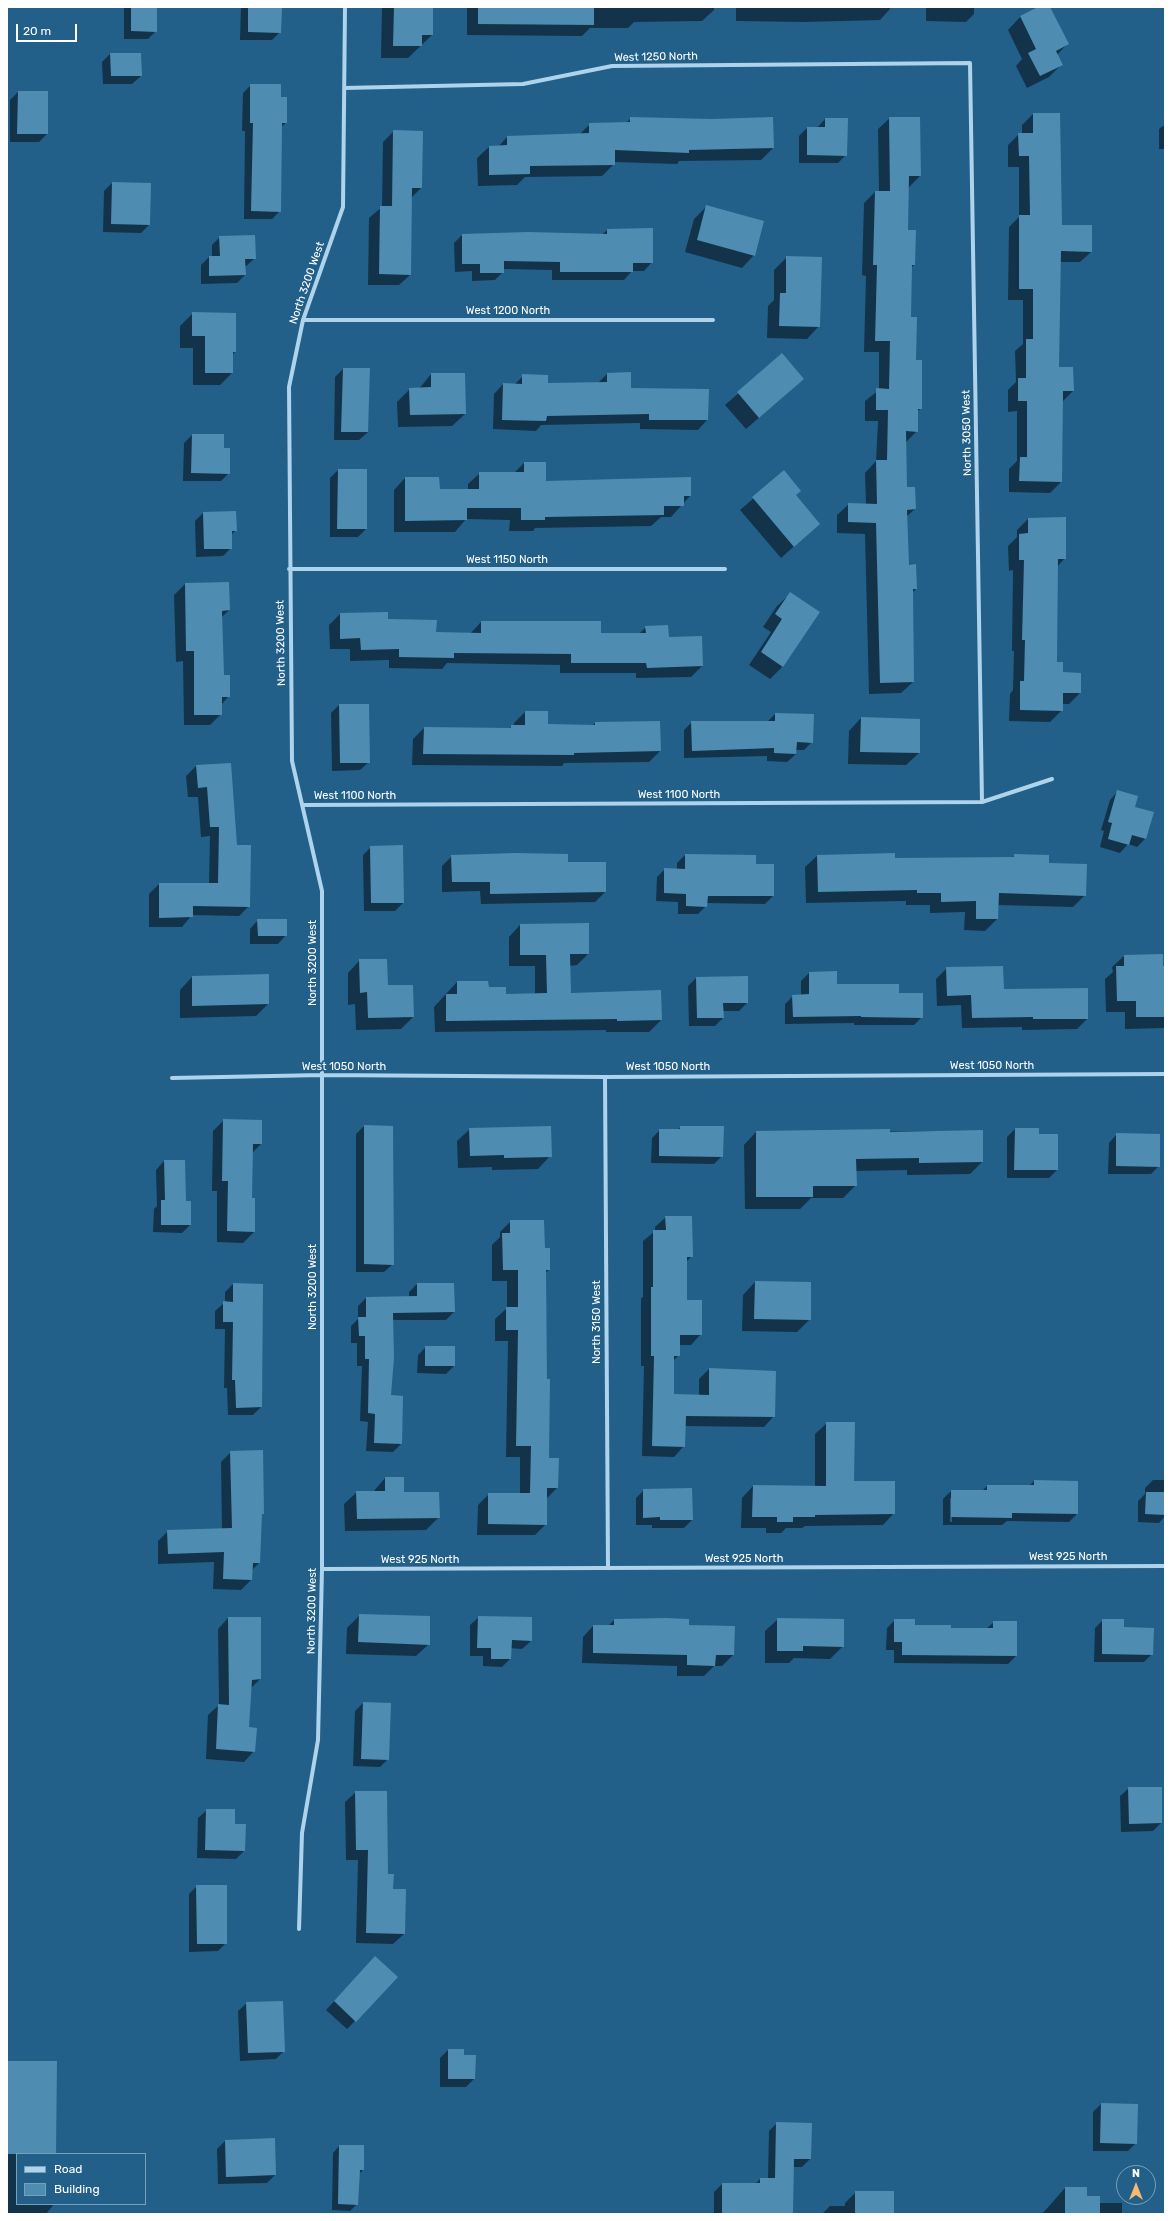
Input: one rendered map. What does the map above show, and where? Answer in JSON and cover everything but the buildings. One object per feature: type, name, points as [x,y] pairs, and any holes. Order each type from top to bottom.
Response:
[{"type":"street","name":"North 3200 West","points":[[299,1929],[302,1833],[318,1740],[322,1569],[322,891],[292,761],[289,569],[289,387],[303,320],[343,206],[345,7]]},
{"type":"street","name":"West 1250 North","points":[[344,88],[523,84],[612,66],[970,63]]},
{"type":"street","name":"North 3050 West","points":[[970,63],[982,802]]},
{"type":"street","name":"West 1200 North","points":[[303,320],[713,320]]},
{"type":"street","name":"West 1150 North","points":[[289,569],[725,569]]},
{"type":"street","name":"West 1100 North","points":[[303,805],[982,802],[1052,779]]},
{"type":"street","name":"West 1050 North","points":[[172,1078],[322,1075],[605,1077],[1165,1074]]},
{"type":"street","name":"North 3150 West","points":[[605,1077],[608,1568]]},
{"type":"street","name":"West 925 North","points":[[322,1569],[1165,1566]]}]
